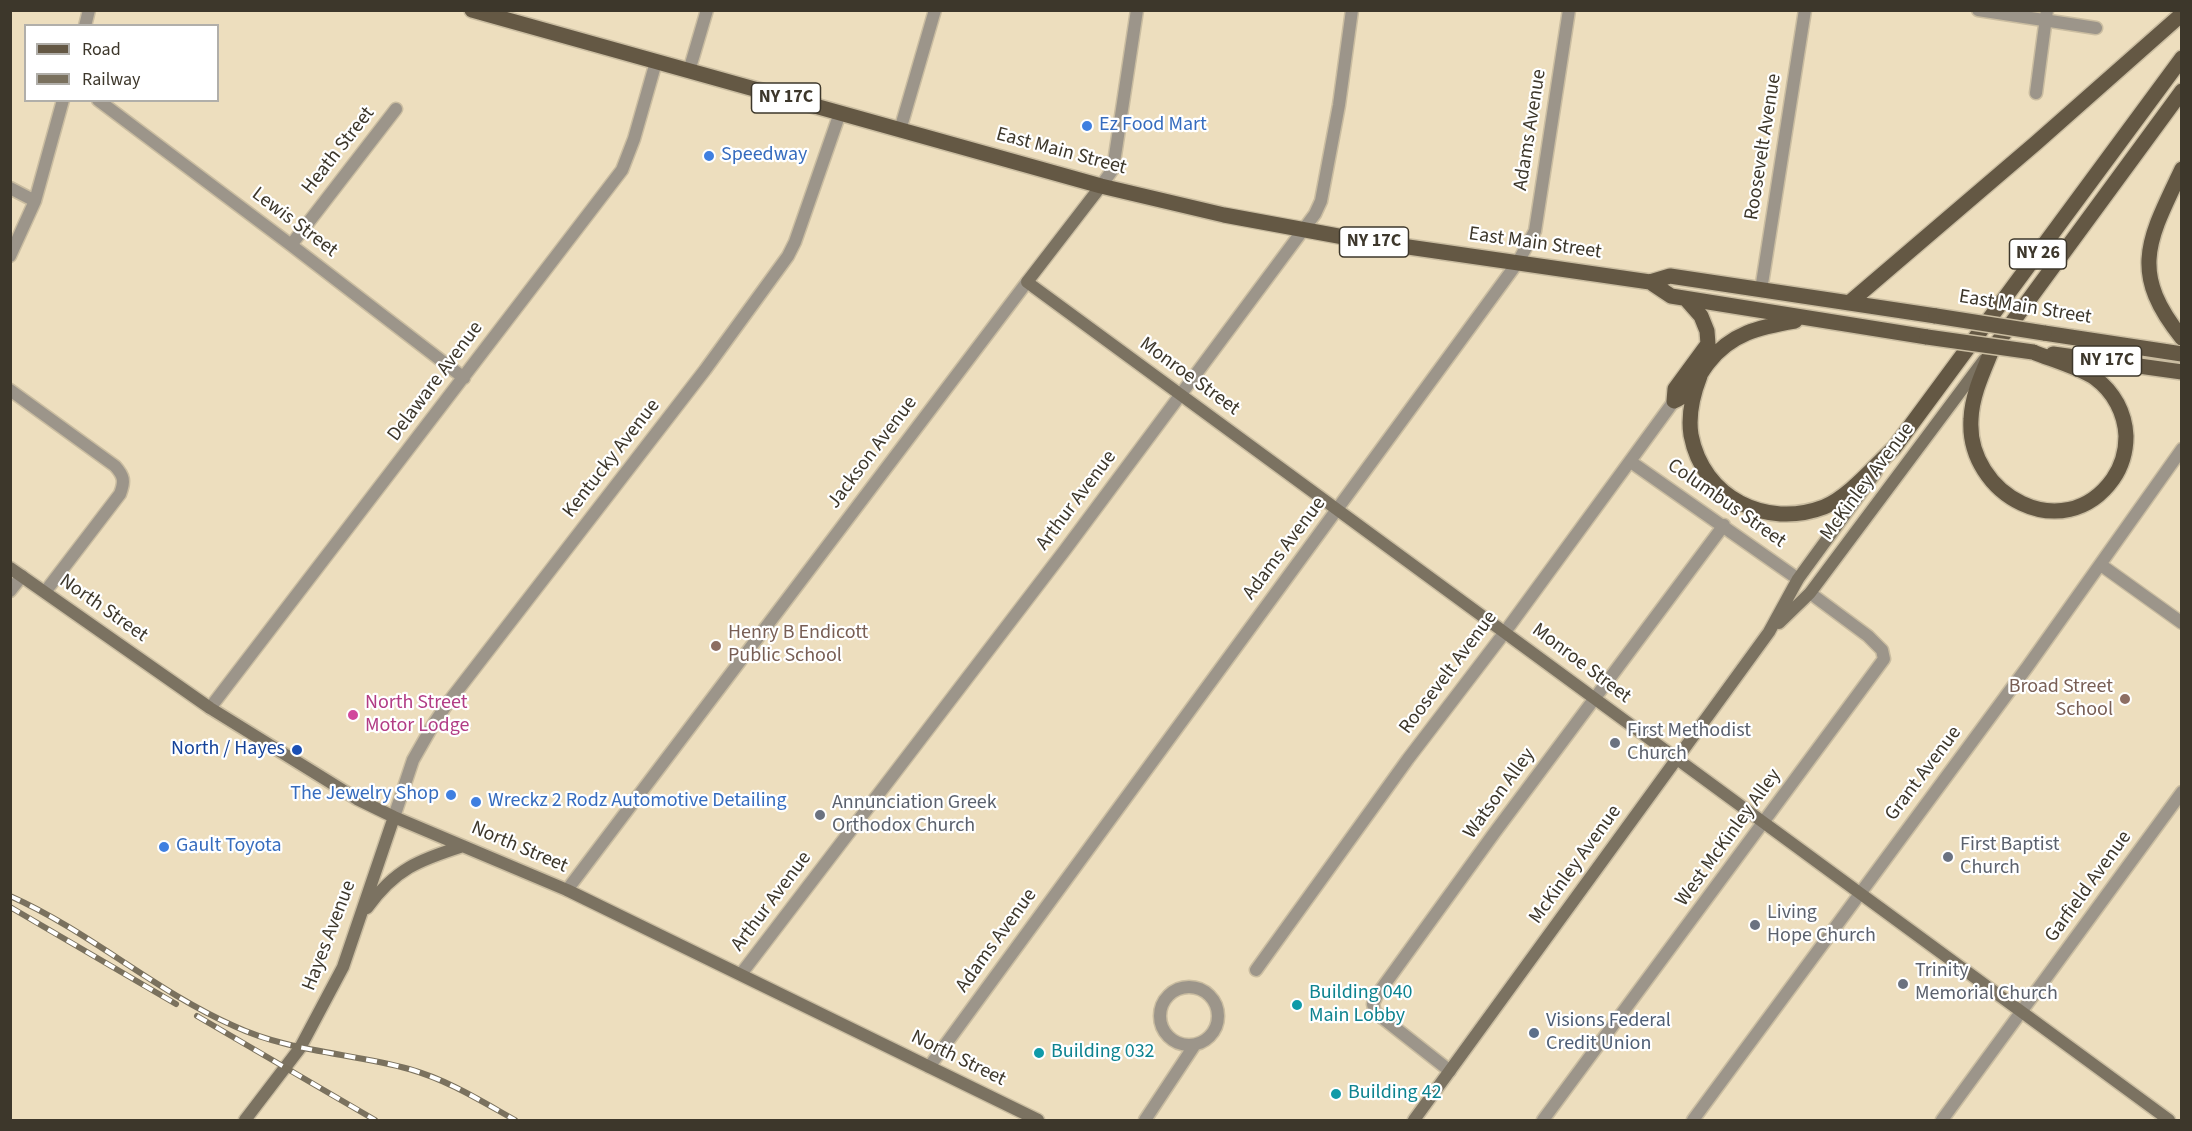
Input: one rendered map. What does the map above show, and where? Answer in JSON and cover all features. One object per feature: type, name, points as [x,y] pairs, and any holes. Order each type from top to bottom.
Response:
[{"type":"main road","name":"East Main Street","points":[[478,11],[1101,186],[1224,215],[1305,230],[1650,282],[1671,296],[1806,319],[2181,372]]},
{"type":"main road","points":[[1849,303],[2036,143],[2181,14]]},
{"type":"main road","name":"NY 26","points":[[1806,319],[1758,327],[1731,340],[1708,362],[1700,376],[1691,410],[1691,433],[1697,453],[1708,474],[1721,490],[1738,503],[1759,511],[1780,515],[1803,513],[1826,506],[1843,495],[1894,448],[2181,58]]},
{"type":"main road","points":[[2033,351],[2093,377],[2109,392],[2122,412],[2126,427],[2126,444],[2118,471],[2098,495],[2074,508],[2056,512],[2025,507],[1998,488],[1980,464],[1974,449],[1971,418],[1977,388],[1992,350],[2181,90]]},
{"type":"main road","points":[[2181,169],[2153,232],[2148,254],[2148,277],[2157,303],[2181,338]]},
{"type":"main road","name":"East Main Street","points":[[1650,282],[1670,276],[2181,354]]},
{"type":"main road","points":[[1686,298],[1701,316],[1707,331],[1708,344],[1675,389],[1674,401],[1684,397],[1700,376]]},
{"type":"street","points":[[689,71],[707,10]]},
{"type":"street","points":[[900,130],[935,10]]},
{"type":"street","name":"Jackson Avenue","points":[[567,890],[1113,170],[1137,10]]},
{"type":"street","name":"Arthur Avenue","points":[[741,974],[1305,230],[1321,201],[1352,10]]},
{"type":"street","name":"Adams Avenue","points":[[929,1067],[1518,262],[1535,231],[1569,10]]},
{"type":"street","name":"Roosevelt Avenue","points":[[1761,290],[1805,10]]},
{"type":"street","points":[[1978,10],[2046,15],[2096,28]]},
{"type":"street","points":[[2036,93],[2046,15]]},
{"type":"street","name":"Delaware Avenue","points":[[210,708],[622,170],[634,139],[656,62]]},
{"type":"street","points":[[10,256],[35,201],[62,102]]},
{"type":"street","name":"Lewis Street","points":[[101,102],[464,378]]},
{"type":"street","name":"Heath Street","points":[[291,245],[396,109]]},
{"type":"street","name":"Kentucky Avenue","points":[[394,817],[413,760],[447,704],[698,379],[788,256],[840,113]]},
{"type":"street","points":[[10,188],[35,201]]},
{"type":"street","name":"Monroe Street","points":[[1027,282],[1595,698],[1763,825],[1860,892],[2169,1120]]},
{"type":"street","name":"McKinley Avenue","points":[[1769,632],[1810,593],[1992,350]]},
{"type":"street","points":[[10,390],[115,466],[123,474],[125,483],[120,494],[45,592]]},
{"type":"street","name":"Roosevelt Avenue","points":[[1256,970],[1408,759],[1505,632],[1674,401]]},
{"type":"street","name":"McKinley Avenue","points":[[1414,1120],[1769,632],[1798,579],[1894,448]]},
{"type":"street","name":"Grant Avenue","points":[[1693,1120],[2101,566],[2181,449]]},
{"type":"street","name":"Columbus Street","points":[[1631,462],[1798,579]]},
{"type":"street","name":"Watson Alley","points":[[1450,1071],[1375,1012],[1373,1004],[1377,995],[1495,832],[1724,525]]},
{"type":"street","points":[[2101,566],[2181,623]]},
{"type":"street","name":"North Street","points":[[10,568],[210,708],[357,799],[394,817],[567,890],[1038,1120]]},
{"type":"street","points":[[10,591],[22,576]]},
{"type":"street","name":"West McKinley Alley","points":[[1543,1120],[1884,659],[1882,650],[1868,636],[1810,593]]},
{"type":"street","name":"Garfield Avenue","points":[[1942,1120],[2181,792]]},
{"type":"street","name":"Hayes Avenue","points":[[245,1120],[300,1048],[343,967],[394,817]]},
{"type":"street","points":[[360,919],[392,879],[420,860],[463,846]]},
{"type":"street","points":[[1145,1120],[1194,1046],[1207,1040],[1217,1026],[1218,1010],[1210,995],[1194,987],[1184,987],[1174,990],[1162,1005],[1161,1025],[1173,1041],[1182,1045],[1194,1046]]},
{"type":"railway","points":[[10,896],[67,926],[177,996],[234,1026],[255,1035],[298,1047],[409,1069],[437,1079],[515,1120]]},
{"type":"railway","points":[[10,907],[176,1004]]},
{"type":"railway","points":[[197,1016],[375,1120]]},
{"type":"place","name":"Ez Food Mart","points":[[1087,126]]},
{"type":"place","name":"Speedway","points":[[709,156]]},
{"type":"place","name":"Henry B Endicott Public School","points":[[716,646]]},
{"type":"place","name":"Broad Street School","points":[[2125,699]]},
{"type":"place","name":"North Street Motor Lodge","points":[[353,715]]},
{"type":"place","name":"First Methodist Church","points":[[1615,743]]},
{"type":"place","name":"North / Hayes","points":[[297,750]]},
{"type":"place","name":"The Jewelry Shop","points":[[451,795]]},
{"type":"place","name":"Wreckz 2 Rodz Automotive Detailing","points":[[476,802]]},
{"type":"place","name":"Annunciation Greek Orthodox Church","points":[[820,815]]},
{"type":"place","name":"Gault Toyota","points":[[164,847]]},
{"type":"place","name":"First Baptist Church","points":[[1948,857]]},
{"type":"place","name":"Living Hope Church","points":[[1755,925]]},
{"type":"place","name":"Trinity Memorial Church","points":[[1903,984]]},
{"type":"place","name":"Building 040 Main Lobby","points":[[1297,1005]]},
{"type":"place","name":"Visions Federal Credit Union","points":[[1534,1033]]},
{"type":"place","name":"Building 032","points":[[1039,1053]]},
{"type":"place","name":"Building 42","points":[[1336,1094]]}]
